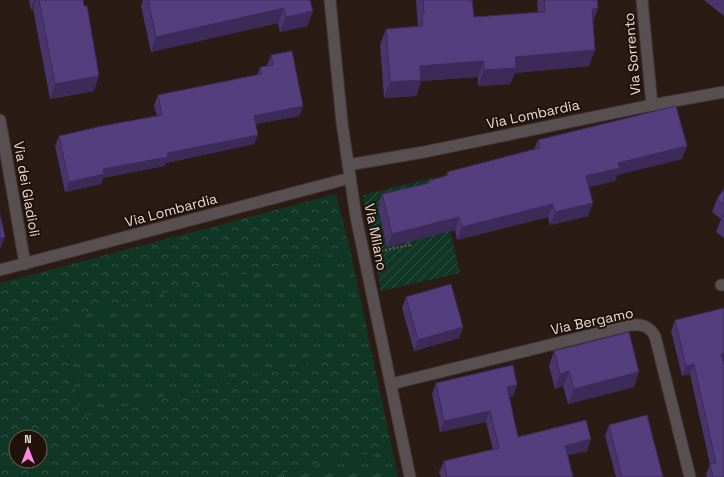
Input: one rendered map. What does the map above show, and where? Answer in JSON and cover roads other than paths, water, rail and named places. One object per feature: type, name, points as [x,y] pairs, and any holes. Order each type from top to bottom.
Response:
[{"type":"street","name":"Via Milano","points":[[330,0],[342,123],[350,178],[364,256],[410,477]]},
{"type":"street","name":"Via Sorrento","points":[[642,0],[652,105]]},
{"type":"street","name":"Via Lombardia","points":[[348,165],[424,152],[652,105],[724,92]]},
{"type":"street","name":"Via dei Gladioli","points":[[0,120],[25,264]]},
{"type":"street","name":"Via Lombardia","points":[[0,270],[350,178]]},
{"type":"street","name":"Via Bergamo","points":[[390,384],[631,325],[643,325],[648,327],[655,336],[690,477]]}]
